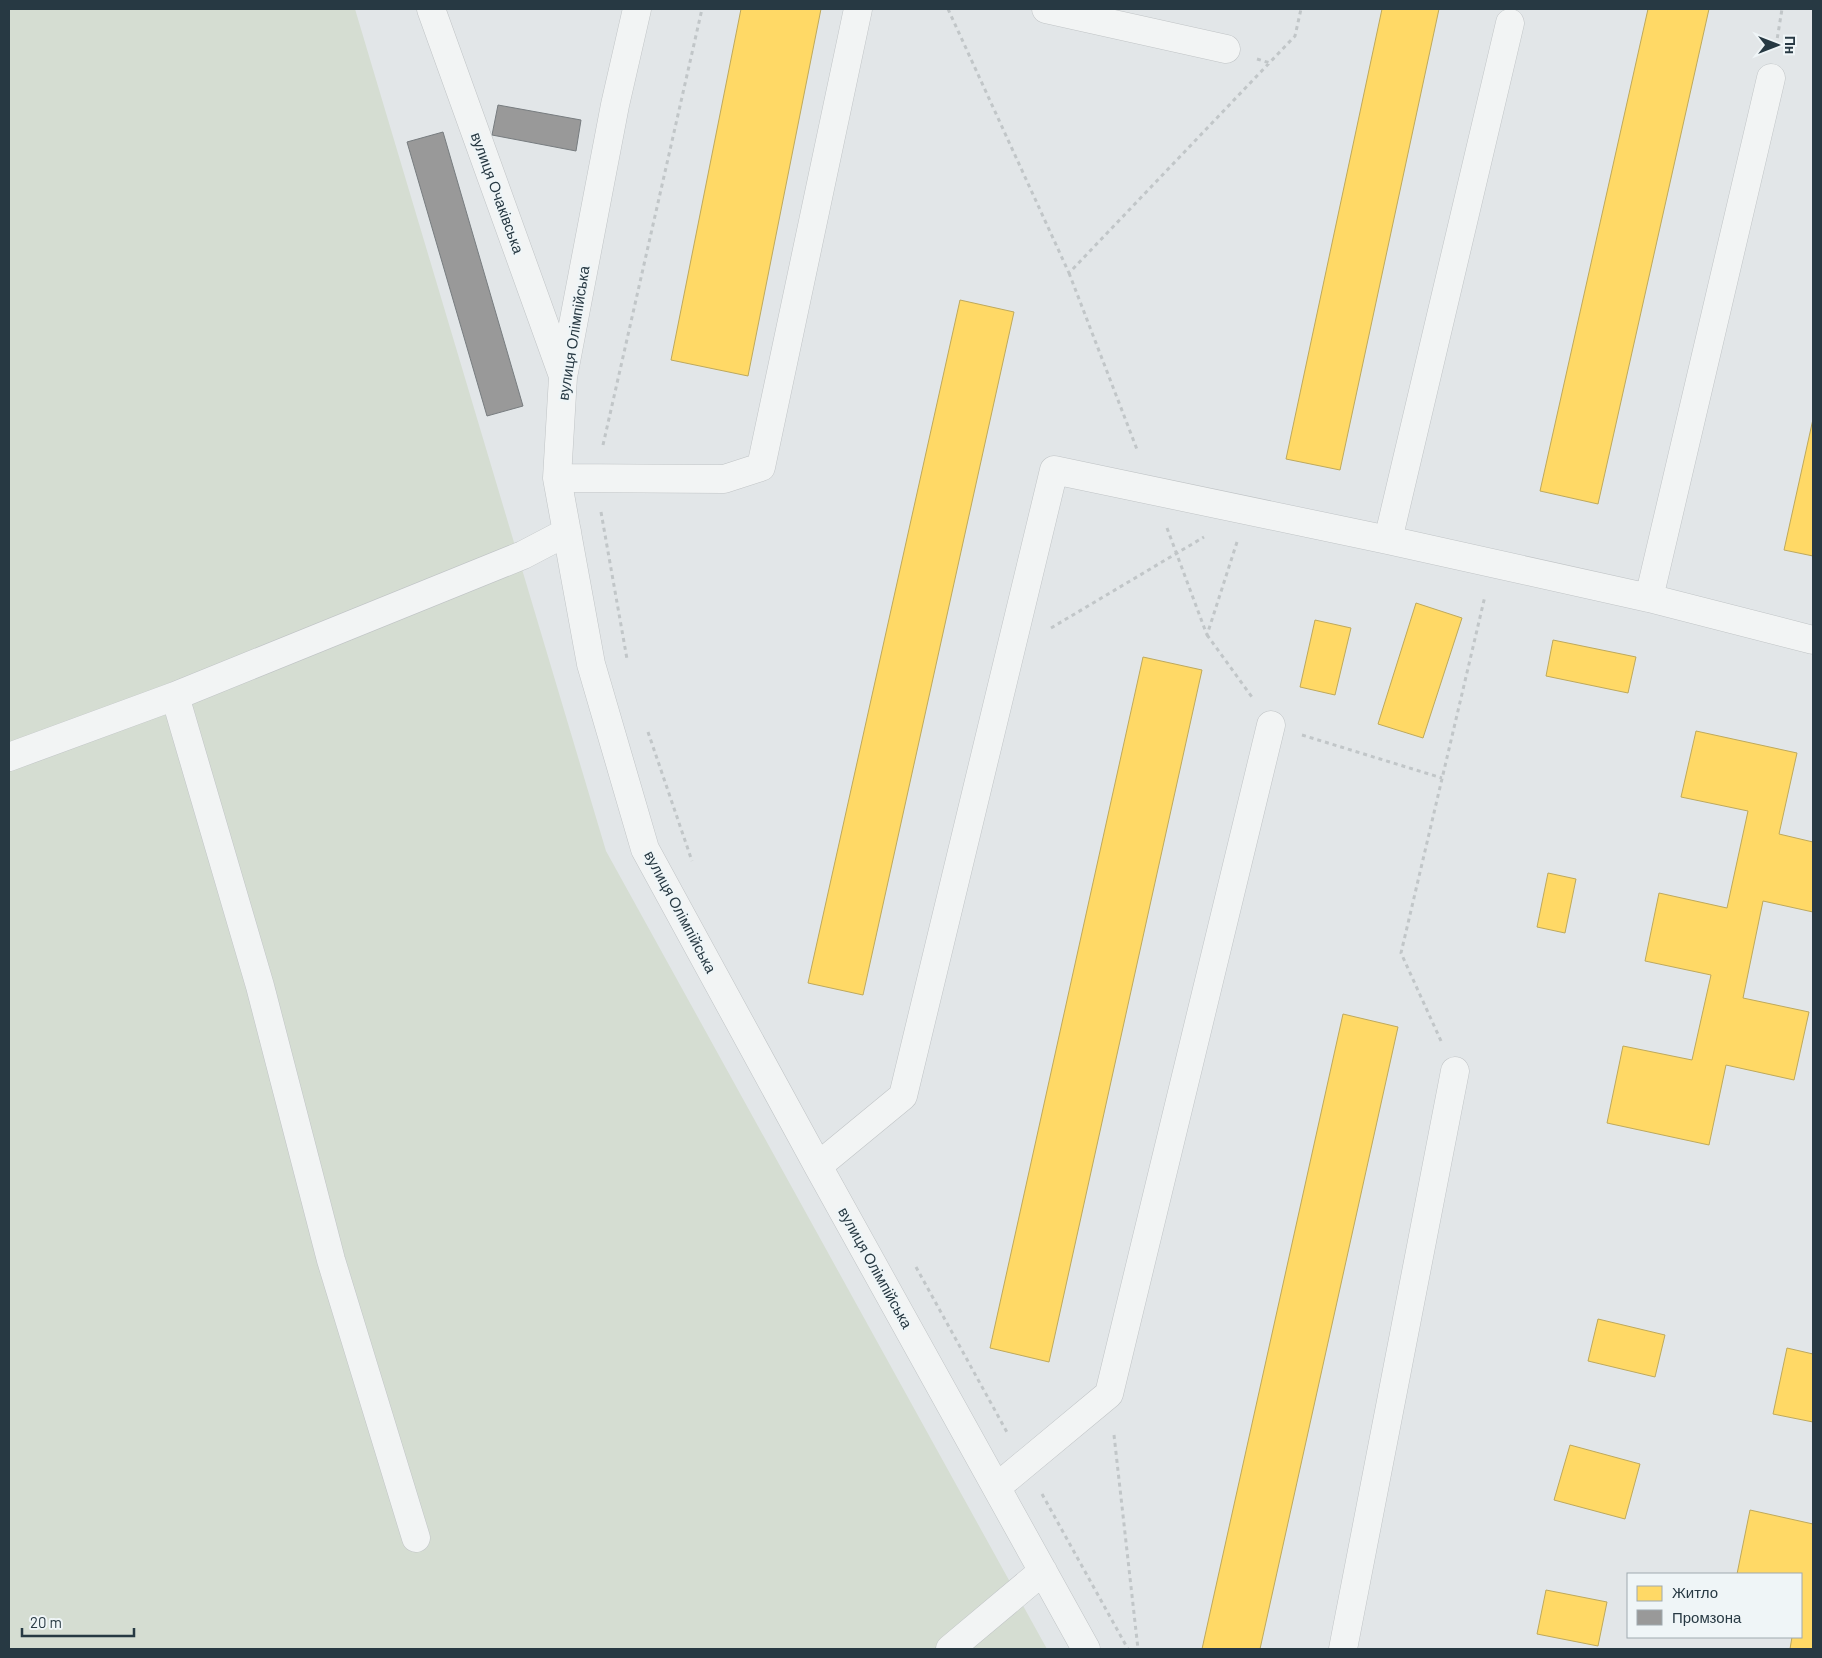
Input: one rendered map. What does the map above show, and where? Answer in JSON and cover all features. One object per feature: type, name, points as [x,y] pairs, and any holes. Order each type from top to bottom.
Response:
[{"type":"street","name":"вулиця Очаківська","points":[[430,9],[563,377]]},
{"type":"street","name":"вулиця Олімпійська","points":[[637,9],[615,105],[563,377],[558,478],[591,664],[645,848],[818,1166],[1086,1649]]},
{"type":"street","points":[[558,478],[724,479],[761,467],[858,9]]},
{"type":"street","points":[[1046,9],[1226,49]]},
{"type":"street","points":[[1388,540],[1510,23]]},
{"type":"street","points":[[1649,598],[1771,78]]},
{"type":"street","points":[[818,1166],[902,1096],[1054,470],[1493,563],[1649,598],[1813,640]]},
{"type":"street","points":[[9,757],[175,696],[523,555],[568,532]]},
{"type":"street","points":[[175,696],[260,986],[331,1260],[416,1538]]},
{"type":"street","points":[[997,1487],[1109,1394],[1272,726]]},
{"type":"street","points":[[1343,1649],[1455,1071]]},
{"type":"street","points":[[950,1649],[1043,1571]]},
{"type":"path","points":[[629,668],[596,479],[702,9]]},
{"type":"path","points":[[948,9],[1070,273],[1295,36],[1301,9]]},
{"type":"path","points":[[1010,652],[1248,511]]},
{"type":"path","points":[[1455,1071],[1401,953],[1493,563]]},
{"type":"path","points":[[1207,634],[1272,726],[1442,778]]},
{"type":"path","points":[[646,723],[695,869]]},
{"type":"path","points":[[914,1264],[1128,1649]]},
{"type":"path","points":[[1109,1394],[1138,1649]]},
{"type":"shaded area","points":[[9,9],[355,9],[606,851],[1047,1649],[9,1649]]},
{"type":"building: Житло","points":[[741,9],[821,9],[748,376],[671,360]]},
{"type":"building: Житло","points":[[1382,9],[1439,9],[1340,470],[1286,459]]},
{"type":"building: Житло","points":[[1648,9],[1709,9],[1598,504],[1540,491]]},
{"type":"building: Житло","points":[[960,300],[1014,312],[863,995],[808,983]]},
{"type":"building: Житло","points":[[1813,419],[1813,556],[1784,550]]},
{"type":"building: Житло","points":[[1416,603],[1462,618],[1423,738],[1378,724]]},
{"type":"building: Житло","points":[[1315,620],[1351,628],[1335,695],[1300,687]]},
{"type":"building: Житло","points":[[1553,640],[1636,657],[1628,693],[1546,676]]},
{"type":"building: Житло","points":[[1143,657],[1202,670],[1049,1362],[990,1348]]},
{"type":"building: Житло","points":[[1696,731],[1797,753],[1779,834],[1813,842],[1813,912],[1763,901],[1743,998],[1809,1012],[1794,1080],[1726,1065],[1709,1145],[1607,1123],[1623,1046],[1692,1060],[1711,975],[1645,961],[1659,893],[1727,908],[1748,811],[1681,797]]},
{"type":"building: Житло","points":[[1548,873],[1576,879],[1565,933],[1537,927]]},
{"type":"building: Житло","points":[[1343,1014],[1398,1027],[1260,1649],[1202,1649]]},
{"type":"building: Житло","points":[[1598,1319],[1665,1335],[1655,1377],[1588,1361]]},
{"type":"building: Житло","points":[[1787,1348],[1813,1354],[1813,1422],[1773,1414]]},
{"type":"building: Житло","points":[[1570,1445],[1640,1464],[1625,1519],[1554,1500]]},
{"type":"building: Житло","points":[[1750,1510],[1813,1524],[1813,1649],[1790,1649],[1792,1638],[1802,1638],[1802,1573],[1737,1573]]},
{"type":"building: Житло","points":[[1546,1590],[1607,1602],[1598,1646],[1537,1634]]},
{"type":"building: Промзона","points":[[498,105],[581,120],[576,151],[492,135]]},
{"type":"building: Промзона","points":[[443,132],[523,406],[487,416],[407,142]]}]
